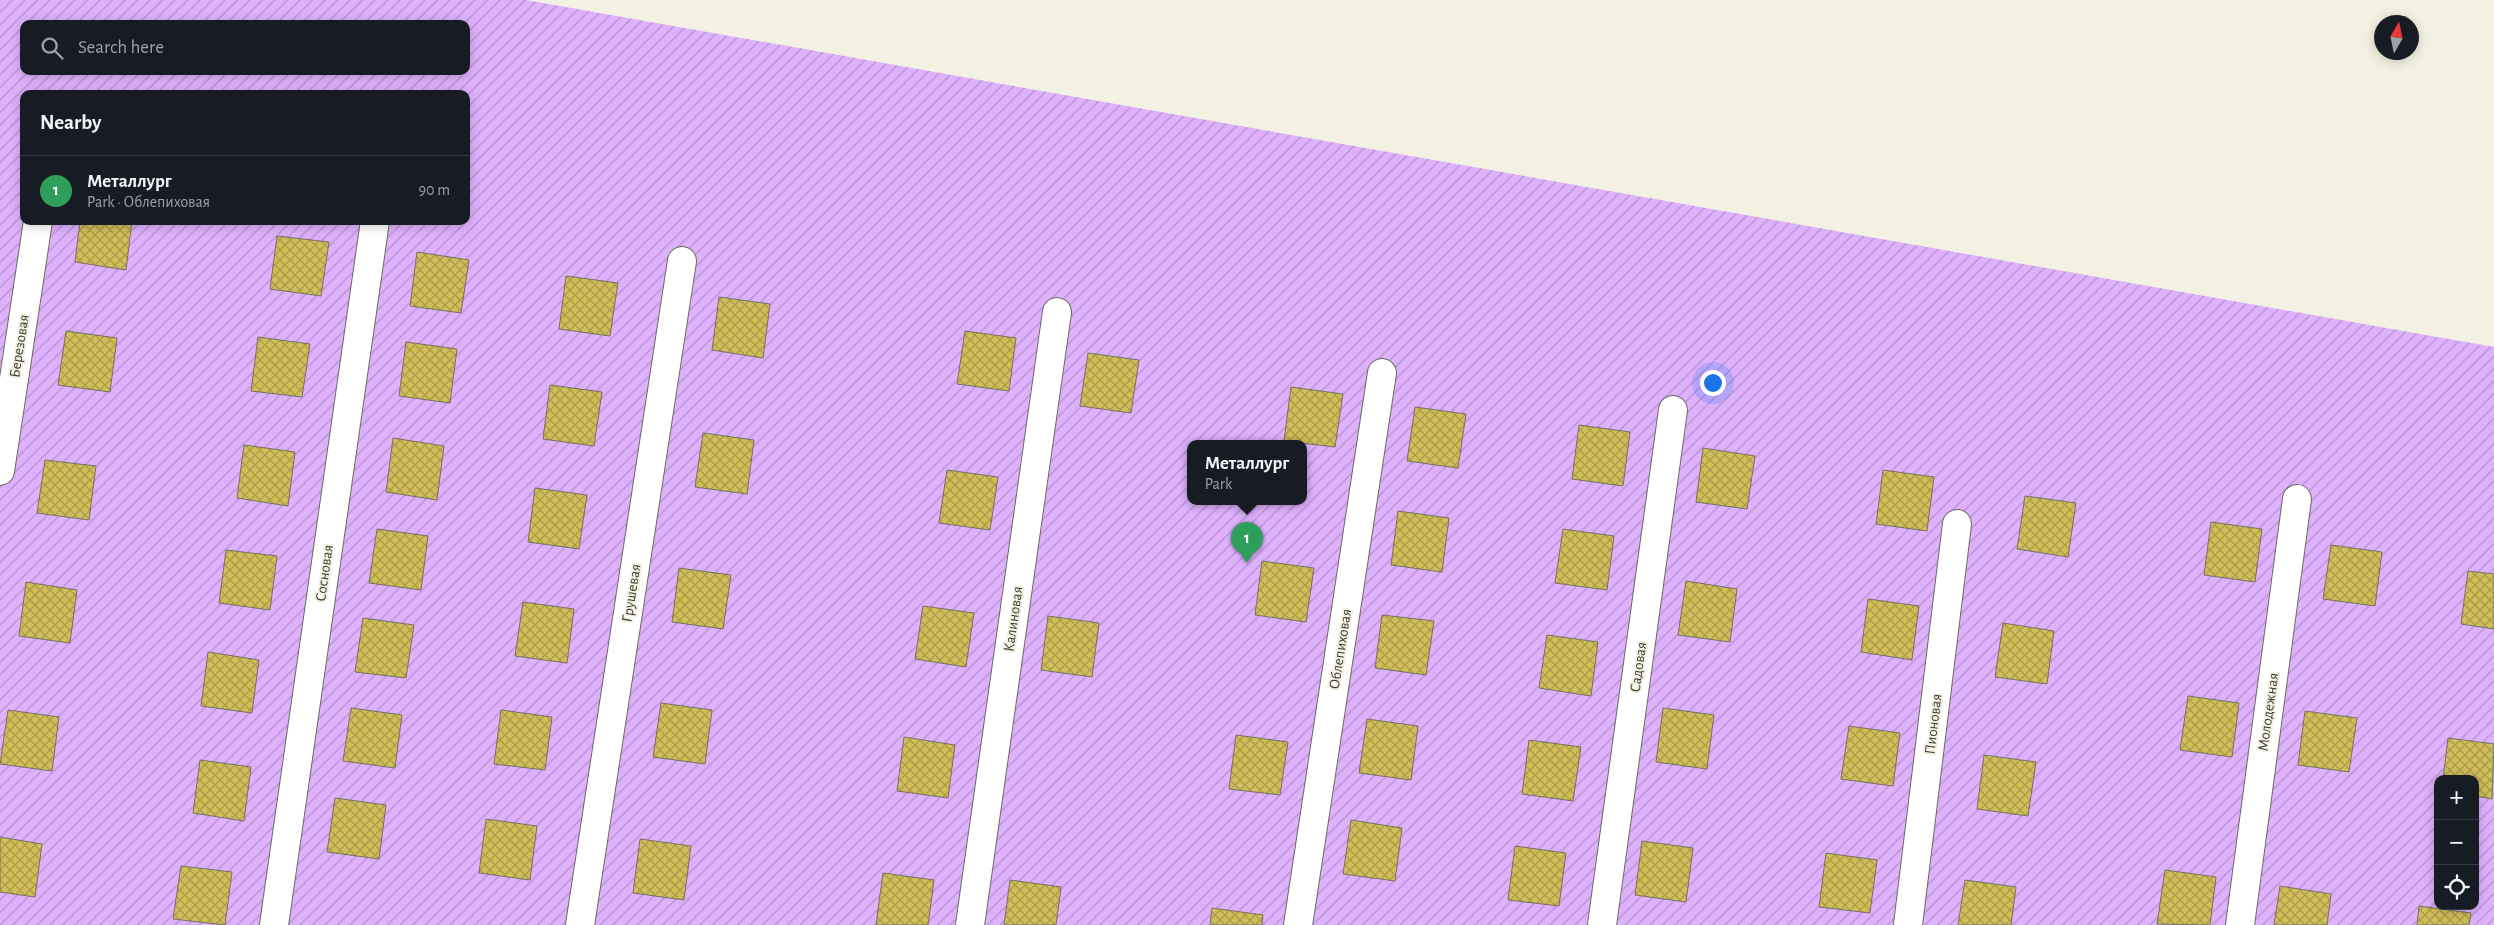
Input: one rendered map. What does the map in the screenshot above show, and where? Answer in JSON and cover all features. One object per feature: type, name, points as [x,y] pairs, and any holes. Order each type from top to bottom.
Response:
[{"type":"street","name":"Березовая","points":[[0,471],[37,225]]},
{"type":"street","name":"Сосновая","points":[[274,925],[374,225]]},
{"type":"street","name":"Грушевая","points":[[580,925],[682,261]]},
{"type":"street","name":"Калиновая","points":[[970,925],[1057,312]]},
{"type":"street","name":"Облепиховая","points":[[1298,925],[1382,373]]},
{"type":"street","name":"Садовая","points":[[1602,925],[1673,410]]},
{"type":"street","name":"Молодежная","points":[[2240,925],[2297,499]]},
{"type":"street","name":"Пионовая","points":[[1908,925],[1957,524]]},
{"type":"shaded area","points":[[0,0],[526,0],[2494,347],[2494,925],[0,925]]},
{"type":"building","points":[[80,225],[132,225],[126,270],[75,262]]},
{"type":"building","points":[[277,236],[329,242],[321,296],[270,289]]},
{"type":"building","points":[[417,252],[469,260],[461,313],[410,306]]},
{"type":"building","points":[[566,276],[618,283],[610,336],[559,329]]},
{"type":"building","points":[[719,297],[770,304],[763,358],[712,350]]},
{"type":"building","points":[[66,331],[117,338],[110,392],[58,385]]},
{"type":"building","points":[[965,331],[1016,338],[1009,391],[957,384]]},
{"type":"building","points":[[258,337],[310,344],[302,397],[251,391]]},
{"type":"building","points":[[406,342],[457,349],[450,403],[399,396]]},
{"type":"building","points":[[1088,353],[1139,360],[1131,413],[1080,406]]},
{"type":"building","points":[[550,385],[602,392],[594,446],[543,439]]},
{"type":"building","points":[[1291,387],[1343,394],[1335,447],[1307,444],[1307,440],[1284,440]]},
{"type":"building","points":[[1415,407],[1466,414],[1458,468],[1407,461]]},
{"type":"building","points":[[1579,425],[1630,432],[1623,486],[1572,479]]},
{"type":"building","points":[[703,433],[754,440],[747,494],[695,487]]},
{"type":"building","points":[[393,438],[444,446],[437,500],[386,492]]},
{"type":"building","points":[[244,445],[295,452],[288,506],[237,498]]},
{"type":"building","points":[[1703,448],[1755,456],[1747,509],[1696,502]]},
{"type":"building","points":[[45,460],[96,466],[89,520],[37,513]]},
{"type":"building","points":[[947,470],[998,477],[990,530],[939,523]]},
{"type":"building","points":[[1883,470],[1934,477],[1927,531],[1876,524]]},
{"type":"building","points":[[535,488],[587,495],[579,549],[528,542]]},
{"type":"building","points":[[2025,496],[2076,503],[2068,557],[2017,549]]},
{"type":"building","points":[[1398,511],[1449,518],[1442,572],[1391,565]]},
{"type":"building","points":[[2211,522],[2262,529],[2255,582],[2204,575]]},
{"type":"building","points":[[377,529],[428,536],[421,590],[369,583]]},
{"type":"building","points":[[1563,529],[1614,536],[1607,590],[1555,583]]},
{"type":"building","points":[[2331,545],[2382,552],[2375,606],[2323,599]]},
{"type":"building","points":[[226,550],[277,556],[270,610],[219,603]]},
{"type":"building","points":[[1262,561],[1314,568],[1306,622],[1255,615]]},
{"type":"building","points":[[679,568],[731,575],[723,629],[672,622]]},
{"type":"building","points":[[2468,571],[2494,574],[2494,629],[2461,624]]},
{"type":"building","points":[[1686,581],[1737,589],[1730,642],[1678,635]]},
{"type":"building","points":[[26,582],[77,590],[70,643],[19,636]]},
{"type":"building","points":[[1868,599],[1919,606],[1912,660],[1861,652]]},
{"type":"building","points":[[523,602],[574,609],[567,663],[515,656]]},
{"type":"building","points":[[923,606],[974,613],[966,667],[915,659]]},
{"type":"building","points":[[1382,615],[1434,621],[1426,675],[1375,668]]},
{"type":"building","points":[[1048,616],[1099,623],[1092,677],[1041,670]]},
{"type":"building","points":[[363,618],[414,625],[406,678],[355,672]]},
{"type":"building","points":[[2003,623],[2054,631],[2047,684],[1995,677]]},
{"type":"building","points":[[1547,635],[1598,642],[1591,696],[1539,688]]},
{"type":"building","points":[[208,652],[259,660],[252,713],[201,706]]},
{"type":"building","points":[[2188,696],[2239,703],[2232,757],[2180,750]]},
{"type":"building","points":[[661,703],[712,710],[705,764],[653,757]]},
{"type":"building","points":[[351,708],[402,715],[395,768],[343,761]]},
{"type":"building","points":[[1663,708],[1714,715],[1707,769],[1656,762]]},
{"type":"building","points":[[8,710],[59,717],[52,771],[0,764]]},
{"type":"building","points":[[501,710],[552,717],[545,770],[494,764]]},
{"type":"building","points":[[2305,711],[2357,718],[2349,772],[2298,765]]},
{"type":"building","points":[[1367,719],[1418,726],[1411,780],[1359,773]]},
{"type":"building","points":[[1849,726],[1900,733],[1893,786],[1841,779]]},
{"type":"building","points":[[1236,735],[1288,742],[1280,795],[1229,789]]},
{"type":"building","points":[[904,737],[955,745],[948,798],[897,791]]},
{"type":"building","points":[[2448,738],[2494,744],[2492,799],[2479,797],[2479,775],[2443,775]]},
{"type":"building","points":[[1529,740],[1581,747],[1573,801],[1522,794]]},
{"type":"building","points":[[1984,755],[2036,762],[2028,816],[1977,809]]},
{"type":"building","points":[[200,760],[251,767],[244,821],[193,813]]},
{"type":"building","points":[[335,798],[386,805],[379,859],[327,852]]},
{"type":"building","points":[[486,819],[537,826],[530,880],[479,873]]},
{"type":"building","points":[[1351,820],[1402,828],[1395,881],[1343,874]]},
{"type":"building","points":[[0,837],[42,844],[35,897],[0,892]]},
{"type":"building","points":[[640,839],[691,846],[684,900],[633,893]]},
{"type":"building","points":[[1642,841],[1693,848],[1686,902],[1635,895]]},
{"type":"building","points":[[1515,846],[1566,853],[1559,906],[1508,900]]},
{"type":"building","points":[[1826,853],[1877,860],[1870,913],[1819,907]]},
{"type":"building","points":[[181,866],[232,872],[225,925],[173,919]]},
{"type":"building","points":[[2165,870],[2216,877],[2210,925],[2157,924]]},
{"type":"building","points":[[883,873],[934,880],[928,925],[876,925]]},
{"type":"building","points":[[1010,880],[1061,887],[1056,925],[1004,925]]},
{"type":"building","points":[[1965,880],[2016,887],[2011,925],[1958,925]]},
{"type":"building","points":[[2280,886],[2331,894],[2327,925],[2274,925]]},
{"type":"building","points":[[2419,906],[2434,908],[2434,910],[2471,913],[2469,925],[2417,925]]},
{"type":"building","points":[[1212,908],[1263,915],[1262,925],[1210,925]]},
{"type":"place","name":"Металлург","points":[[1247,563]]}]
